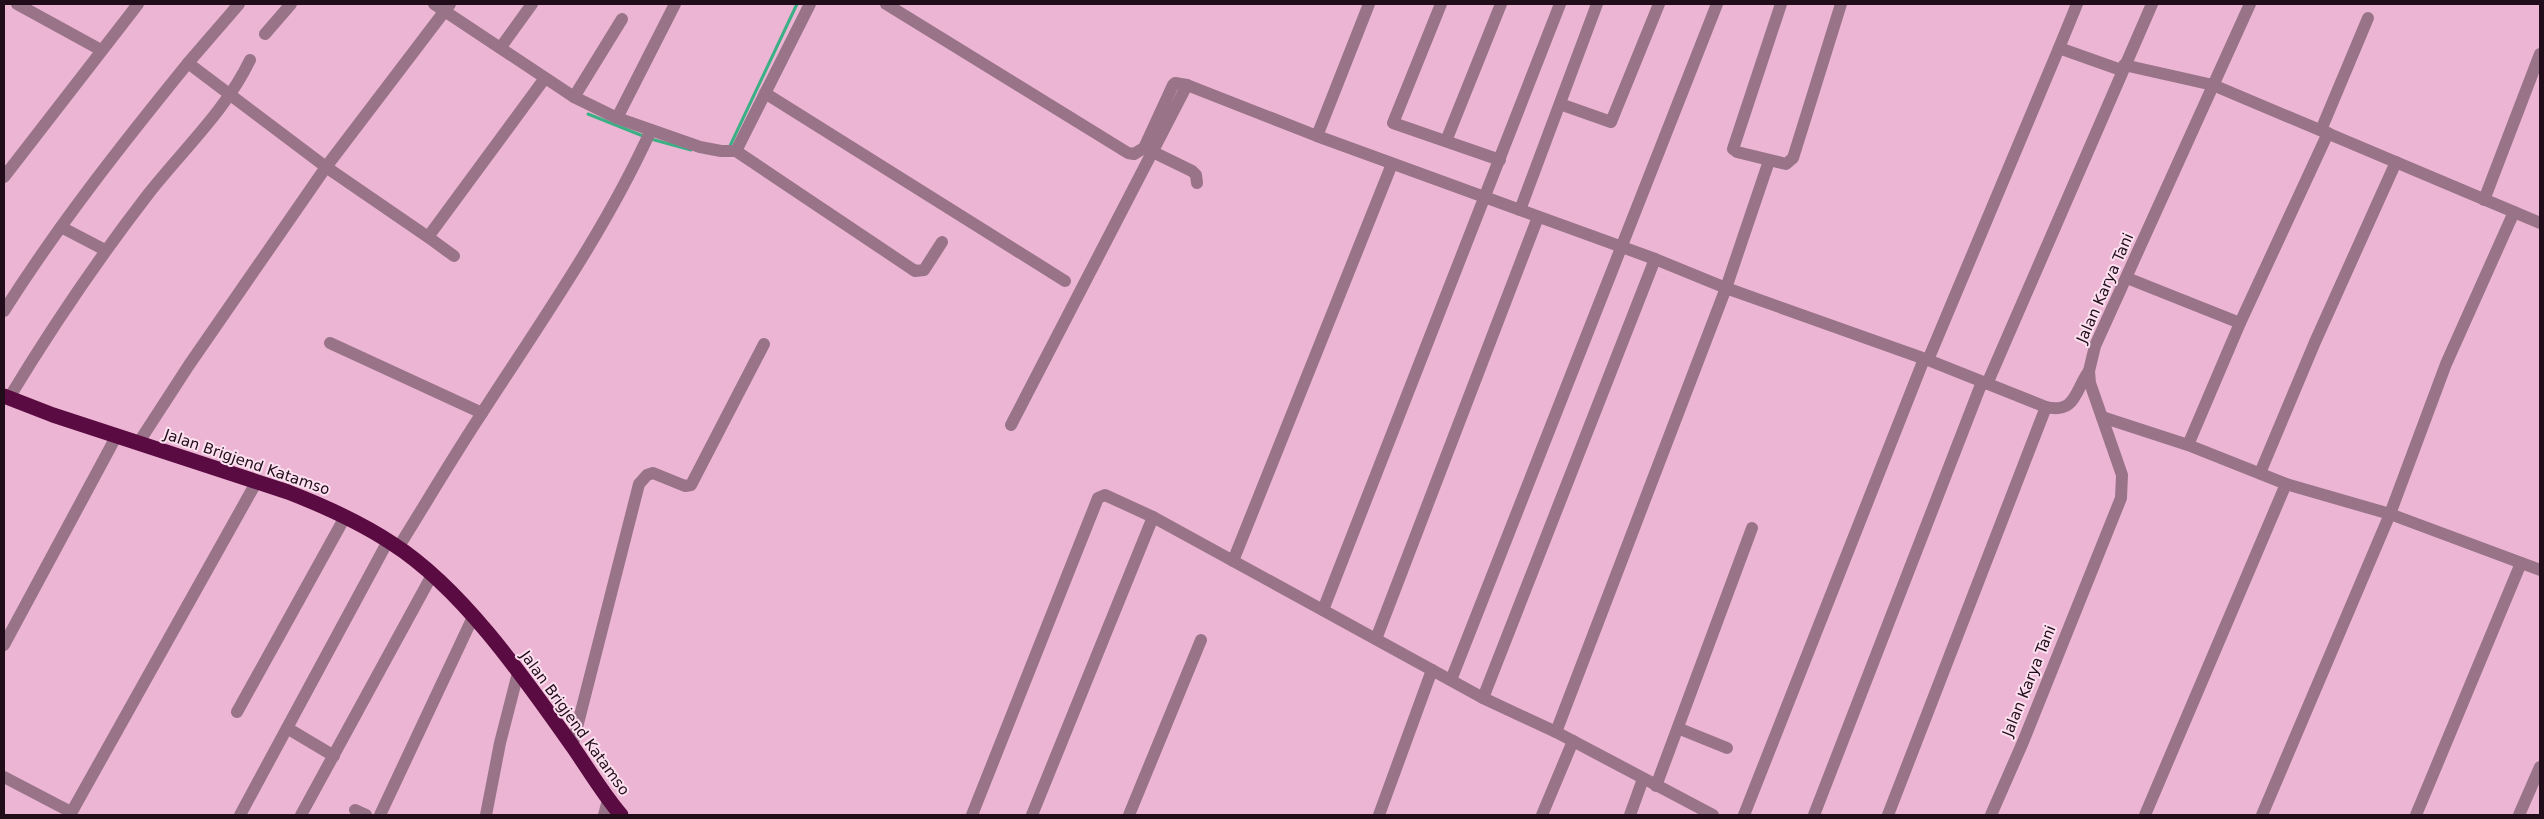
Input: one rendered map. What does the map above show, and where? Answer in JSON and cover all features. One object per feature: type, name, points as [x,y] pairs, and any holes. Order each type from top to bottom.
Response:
[{"type":"highway","name":"Jalan Brigjend Katamso","points":[[6,397],[257,481],[345,517],[393,544],[432,575],[473,617],[518,673],[608,800],[621,815]]},
{"type":"street","points":[[17,4],[101,50]]},
{"type":"street","points":[[4,177],[138,4]]},
{"type":"street","points":[[4,310],[61,227],[131,132],[239,4]]},
{"type":"street","points":[[265,34],[291,4]]},
{"type":"street","points":[[501,48],[532,4]]},
{"type":"street","points":[[617,118],[676,4]]},
{"type":"street","points":[[736,151],[810,4]]},
{"type":"street","points":[[886,4],[1134,154],[1144,148],[1173,85],[1178,83],[1187,85],[1317,136],[1655,259],[1726,288],[1926,359],[2046,406],[2061,408],[2070,404],[2089,371]]},
{"type":"street","points":[[1317,136],[1369,4]]},
{"type":"street","points":[[1441,4],[1393,123],[1500,160]]},
{"type":"street","points":[[1446,141],[1501,4]]},
{"type":"street","points":[[1323,610],[1486,198],[1560,4]]},
{"type":"street","points":[[1520,210],[1597,4]]},
{"type":"street","points":[[1560,104],[1611,122],[1659,4]]},
{"type":"street","points":[[1451,680],[1718,4]]},
{"type":"street","points":[[1781,4],[1733,149],[1737,152],[1786,164],[1792,161],[1841,4]]},
{"type":"street","points":[[1744,815],[1926,359],[2077,4]]},
{"type":"street","points":[[1814,815],[1985,383],[2152,4]]},
{"type":"street","name":"Jalan Karya Tani","points":[[1991,815],[2119,507],[2122,475],[2090,383],[2089,371],[2095,346],[2250,4]]},
{"type":"street","points":[[139,442],[189,365],[326,167],[443,6],[574,97],[648,136],[713,150],[736,151],[915,271],[924,270],[942,242]]},
{"type":"street","points":[[2188,445],[2325,132],[2368,18]]},
{"type":"street","points":[[574,97],[622,19]]},
{"type":"street","points":[[2059,48],[2123,68],[2213,84],[2540,223]]},
{"type":"street","points":[[2484,200],[2537,74],[2540,54]]},
{"type":"street","points":[[6,397],[105,250],[165,172],[230,95],[250,60]]},
{"type":"street","points":[[188,63],[326,167],[454,256]]},
{"type":"street","points":[[428,237],[545,78]]},
{"type":"street","points":[[1011,425],[1187,85]]},
{"type":"street","points":[[765,93],[1065,281]]},
{"type":"street","points":[[240,815],[286,728],[393,544],[482,413],[586,254],[648,136]]},
{"type":"street","points":[[1153,152],[1192,171],[1197,183]]},
{"type":"street","points":[[1556,732],[1726,288],[1769,161]]},
{"type":"street","points":[[2260,474],[2315,342],[2396,162]]},
{"type":"street","points":[[1233,562],[1392,164]]},
{"type":"street","points":[[2262,815],[2390,514],[2446,364],[2514,212]]},
{"type":"street","points":[[1376,639],[1538,217]]},
{"type":"street","points":[[61,227],[105,250]]},
{"type":"street","points":[[1483,698],[1655,259]]},
{"type":"street","points":[[2127,278],[2240,323]]},
{"type":"street","points":[[330,343],[482,413]]},
{"type":"street","points":[[572,747],[639,484],[647,475],[653,473],[684,486],[692,485],[764,344]]},
{"type":"street","points":[[1888,815],[2046,406]]},
{"type":"street","points":[[2102,417],[2188,445],[2286,484],[2390,514],[2540,570]]},
{"type":"street","points":[[4,644],[117,435]]},
{"type":"street","points":[[4,777],[70,814],[257,481]]},
{"type":"street","points":[[2145,815],[2286,484]]},
{"type":"street","points":[[972,815],[1098,498],[1105,495],[1153,517],[1483,698],[1556,732],[1708,814]]},
{"type":"street","points":[[237,712],[345,517]]},
{"type":"street","points":[[1032,815],[1153,517]]},
{"type":"street","points":[[1656,786],[1680,729],[1752,528]]},
{"type":"street","points":[[2416,815],[2521,563]]},
{"type":"street","points":[[301,815],[432,575]]},
{"type":"street","points":[[380,815],[473,617]]},
{"type":"street","points":[[1129,815],[1201,640]]},
{"type":"street","points":[[1380,815],[1432,670]]},
{"type":"street","points":[[486,815],[500,743],[518,673]]},
{"type":"street","points":[[286,728],[334,756]]},
{"type":"street","points":[[1680,729],[1727,748]]},
{"type":"street","points":[[1542,815],[1573,741]]},
{"type":"street","points":[[2518,815],[2540,768]]},
{"type":"street","points":[[1630,815],[1644,779]]},
{"type":"street","points":[[604,815],[608,800]]},
{"type":"waterway","points":[[729,148],[797,4]]},
{"type":"waterway","points":[[588,114],[643,136]]},
{"type":"waterway","points":[[651,139],[691,150]]}]
